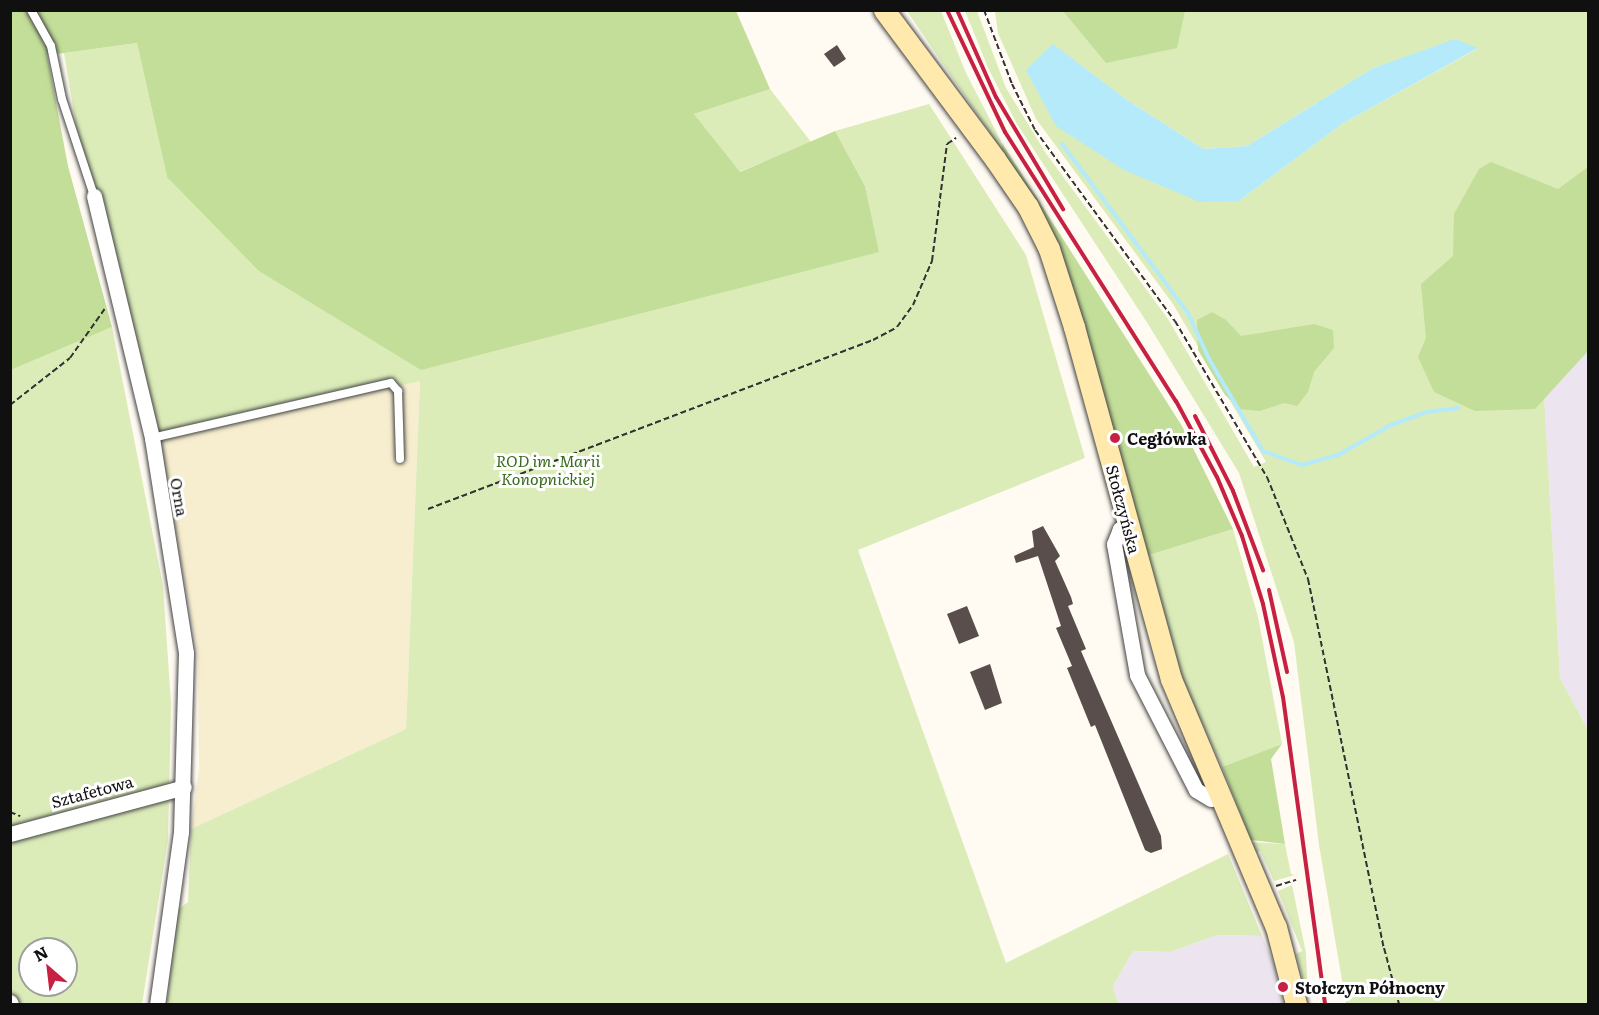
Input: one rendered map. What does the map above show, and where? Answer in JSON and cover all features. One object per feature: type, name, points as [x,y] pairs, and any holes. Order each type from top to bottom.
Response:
[{"type":"street","name":"Stołczyńska","points":[[884,10],[995,159],[1040,229],[1069,310],[1171,679],[1279,934],[1296,1005]]},
{"type":"street","name":"Orna","points":[[94,196],[119,289],[152,438],[186,653],[184,787],[157,1005]]},
{"type":"street","points":[[1128,526],[1120,529],[1114,544],[1137,675],[1197,790],[1212,800],[1220,796]]},
{"type":"street","name":"Sztafetowa","points":[[10,834],[184,787]]},
{"type":"lane","name":"Orna","points":[[31,10],[51,46],[62,99],[94,196]]},
{"type":"lane","points":[[152,438],[391,383],[398,391],[399,459]]},
{"type":"path","points":[[984,10],[1012,84],[1035,130],[1175,321],[1267,477],[1308,579],[1384,948],[1400,1005]]},
{"type":"path","points":[[428,509],[873,340],[897,327],[913,305],[932,261],[947,144],[954,140]]},
{"type":"path","points":[[10,405],[70,358],[119,289]]},
{"type":"path","points":[[1286,882],[1296,880]]},
{"type":"shaded area","points":[[1588,332],[1588,730],[1560,678],[1542,358]]},
{"type":"shaded area","points":[[420,380],[406,729],[191,829],[199,768],[198,654],[159,441]]},
{"type":"shaded area","points":[[1217,935],[1262,936],[1274,964],[1283,1004],[1118,1004],[1113,986],[1133,951],[1170,952]]},
{"type":"green space","points":[[11,11],[736,11],[770,89],[694,114],[740,172],[835,131],[865,186],[879,252],[421,370],[259,271],[167,177],[137,43],[47,55],[68,166],[112,327],[11,370]]},
{"type":"green space","points":[[907,11],[941,11],[966,73],[1002,143],[1002,151]]},
{"type":"green space","points":[[965,11],[977,11],[1006,88],[1045,152],[1168,319],[1254,467],[1266,462],[1173,304],[1036,119],[998,33],[995,11],[1588,11],[1588,338],[1542,358],[1560,678],[1588,730],[1588,1004],[1346,1004],[1319,845],[1294,642],[1239,473],[1148,324],[1017,124],[989,70]],"holes":[[[1455,40],[1477,49],[1342,124],[1239,201],[1053,45],[1127,100],[1204,149],[1247,146],[1373,68]]]},
{"type":"green space","points":[[1063,11],[1185,11],[1177,48],[1106,63]]},
{"type":"green space","name":"ROD im. Marii Konopnickiej","points":[[137,43],[167,177],[878,252],[865,186],[835,131],[929,104],[1026,255],[1085,458],[858,550],[1006,963],[1228,854],[1262,936],[1217,935],[1170,952],[1133,951],[1113,986],[1118,1004],[167,1004],[176,911],[188,902],[191,829],[406,729],[420,381],[159,441],[82,161],[64,53]]},
{"type":"green space","points":[[770,89],[811,142],[739,172],[694,114]]},
{"type":"green space","points":[[1002,143],[1182,426],[1233,529],[1146,556],[1099,387],[1002,151]]},
{"type":"green space","points":[[1491,162],[1558,189],[1588,167],[1588,351],[1535,409],[1475,411],[1434,392],[1418,357],[1426,338],[1421,284],[1453,256],[1454,214],[1479,169]]},
{"type":"green space","points":[[1212,312],[1226,320],[1241,336],[1314,324],[1333,330],[1334,348],[1314,372],[1308,392],[1297,406],[1284,403],[1260,411],[1240,409],[1225,395],[1198,350],[1197,320]]},
{"type":"green space","points":[[112,327],[163,586],[171,703],[168,840],[142,1004],[11,1004],[11,370]]},
{"type":"green space","points":[[1233,529],[1258,617],[1282,744],[1222,767],[1179,673],[1146,556]]},
{"type":"green space","points":[[1282,744],[1271,759],[1285,844],[1251,840],[1222,767]]},
{"type":"green space","points":[[1248,842],[1285,844],[1291,874],[1295,875],[1274,881],[1260,851],[1253,854]]},
{"type":"green space","points":[[1292,885],[1306,953],[1308,998],[1296,954],[1302,951],[1278,891]]},
{"type":"water","points":[[1455,39],[1478,48],[1342,124],[1239,201],[1200,202],[1124,170],[1056,126],[1026,70],[1053,44],[1127,100],[1204,149],[1247,146],[1373,68]]},
{"type":"building","points":[[837,45],[846,59],[834,67],[824,54]]},
{"type":"building","points":[[1043,526],[1060,556],[1055,561],[1071,597],[1073,604],[1068,606],[1086,649],[1081,651],[1161,836],[1162,849],[1151,853],[1145,850],[1095,725],[1091,727],[1067,668],[1072,666],[1056,628],[1061,626],[1038,556],[1016,563],[1014,556],[1034,547],[1032,531]]},
{"type":"building","points":[[967,606],[979,636],[959,644],[947,614]]},
{"type":"building","points":[[990,664],[1002,703],[985,710],[970,672]]},
{"type":"waterway","points":[[1062,144],[1188,313],[1209,359],[1263,451],[1302,465],[1338,455],[1391,425],[1426,412],[1459,408]]},
{"type":"railway","points":[[947,10],[1005,132],[1176,401],[1217,477],[1242,536],[1263,604],[1283,697],[1325,1004]]},
{"type":"railway","points":[[957,10],[996,97],[1063,209]]},
{"type":"railway","points":[[1195,416],[1233,491],[1263,570]]},
{"type":"railway","points":[[1269,590],[1287,672]]},
{"type":"place","name":"Cegłówka","points":[[1115,438]]},
{"type":"place","name":"Stołczyn Północny","points":[[1283,987]]}]
